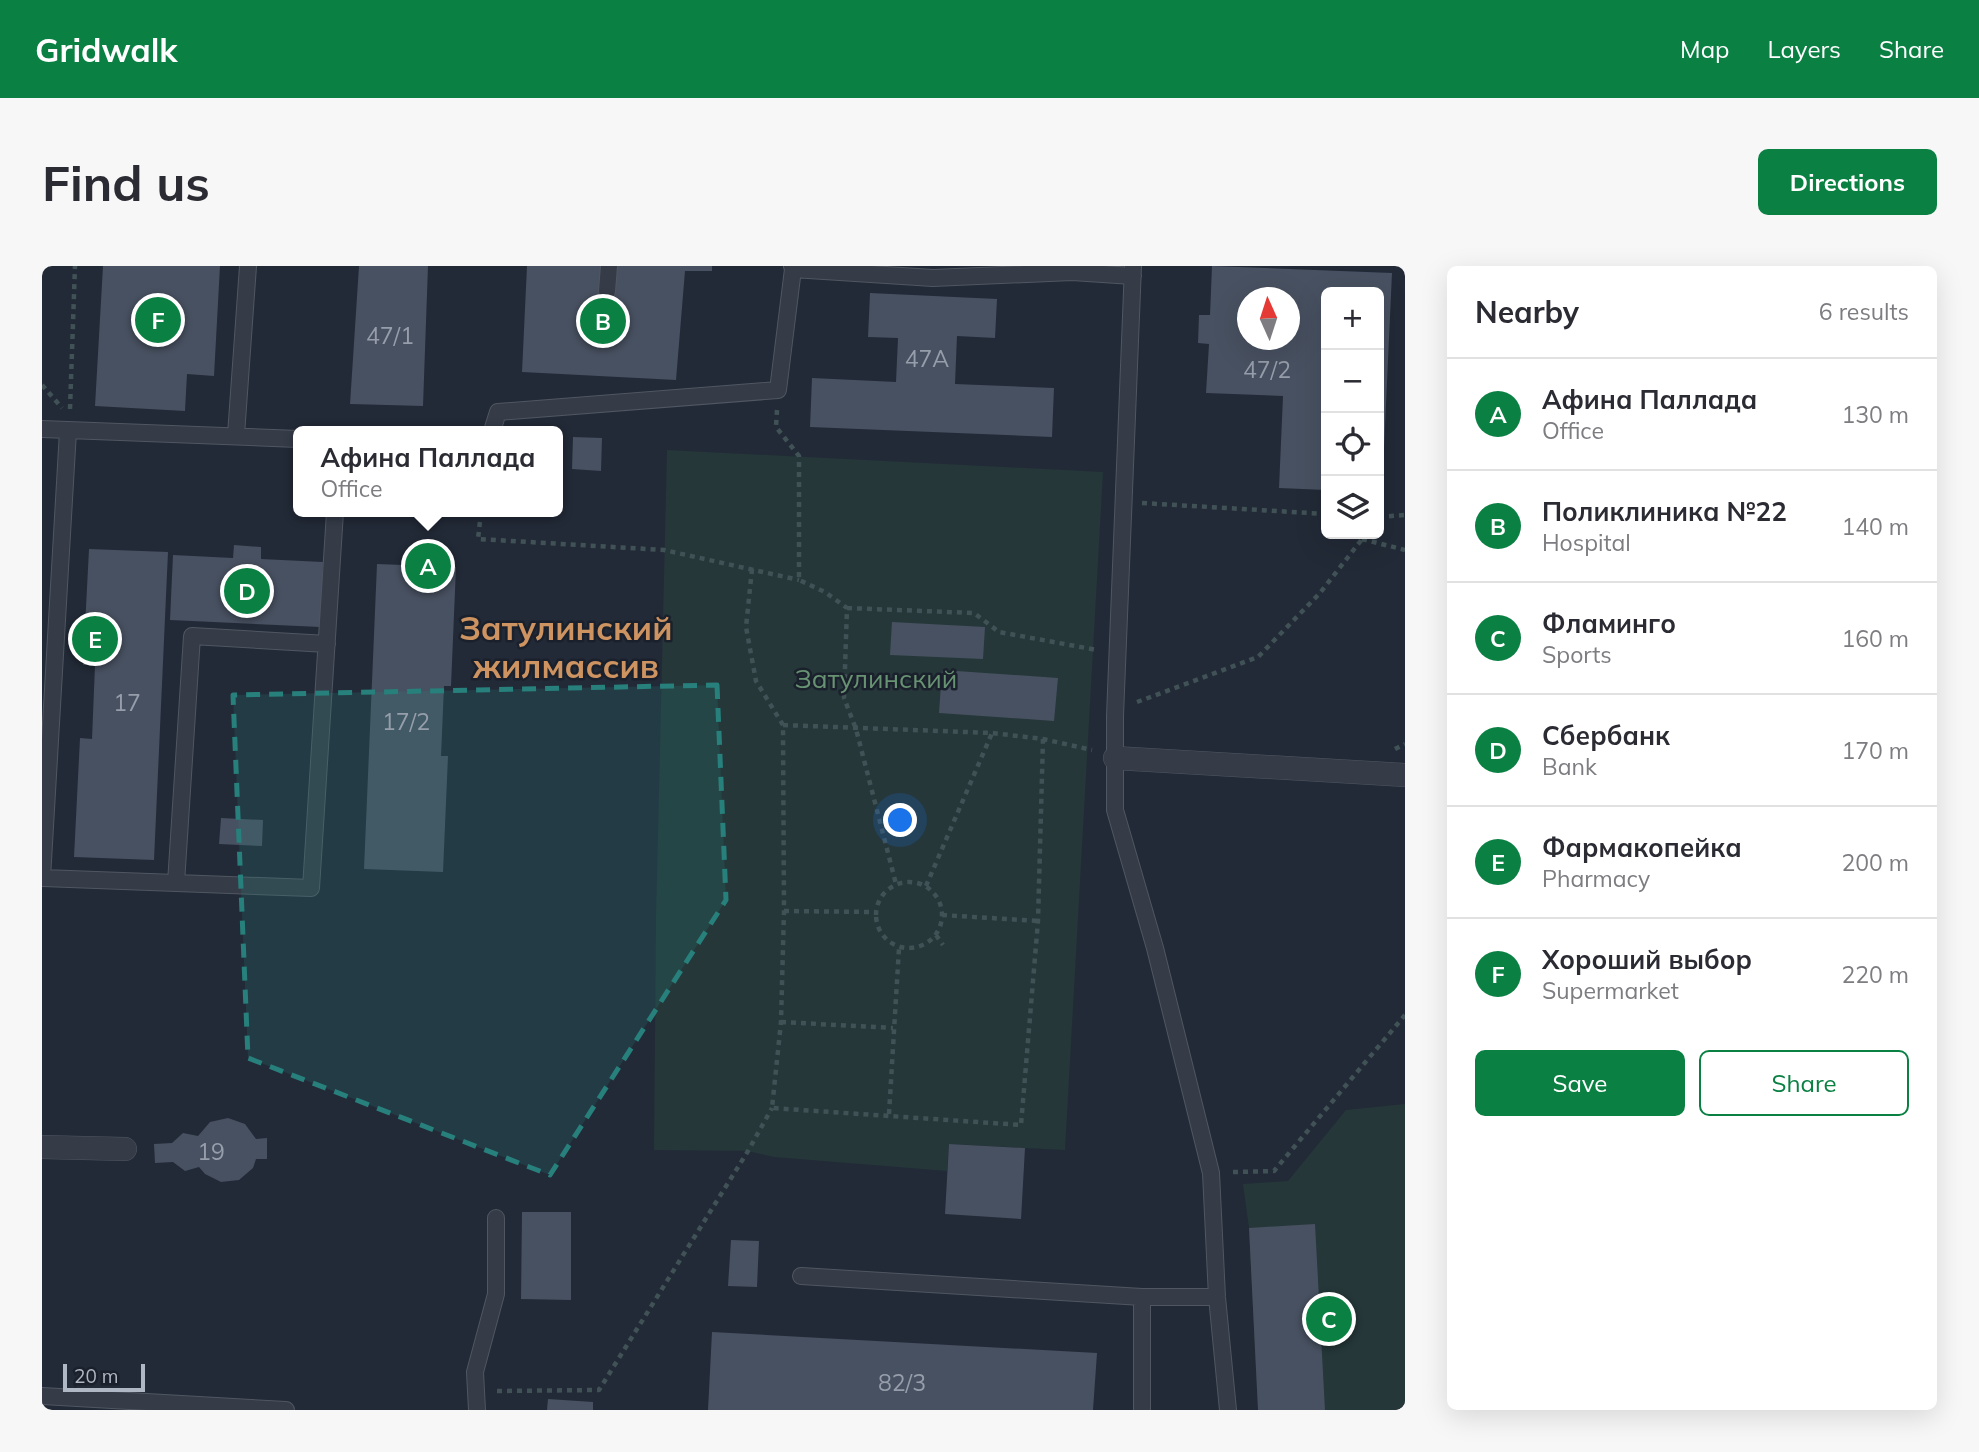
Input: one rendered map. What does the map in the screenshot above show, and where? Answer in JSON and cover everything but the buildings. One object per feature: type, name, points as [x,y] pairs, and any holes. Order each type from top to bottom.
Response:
[{"type":"street","points":[[1115,758],[1405,775]]},
{"type":"street","points":[[42,1147],[125,1149]]},
{"type":"lane","points":[[236,435],[247,266]]},
{"type":"lane","points":[[607,291],[609,266]]},
{"type":"lane","points":[[494,426],[498,412],[778,390],[793,268],[933,278],[1133,271],[1115,716],[1115,810],[1155,948],[1211,1173],[1217,1297],[1228,1410]]},
{"type":"lane","points":[[42,429],[69,424],[293,439]]},
{"type":"lane","points":[[69,424],[43,878],[311,888],[335,517]]},
{"type":"lane","points":[[176,883],[192,636],[327,644]]},
{"type":"lane","points":[[477,1410],[475,1372],[496,1294],[496,1218]]},
{"type":"lane","points":[[801,1276],[1142,1297],[1217,1297]]},
{"type":"lane","points":[[1142,1297],[1142,1410]]},
{"type":"lane","points":[[42,1396],[144,1406],[286,1410]]},
{"type":"path","points":[[69,424],[75,266]]},
{"type":"path","points":[[778,390],[776,428],[799,456],[799,580]]},
{"type":"path","points":[[1124,502],[1321,514]]},
{"type":"path","points":[[1384,517],[1405,515]]},
{"type":"path","points":[[480,517],[478,539],[664,550],[799,580],[825,592],[847,608],[974,613],[999,632],[1093,650],[1119,651]]},
{"type":"path","points":[[1115,716],[1145,697],[1258,657],[1320,593],[1362,540],[1405,550]]},
{"type":"path","points":[[476,1391],[599,1391],[772,1108],[780,1021],[784,911],[783,724],[756,681],[746,627],[751,569]]},
{"type":"path","points":[[847,608],[844,698],[856,729],[896,884]]},
{"type":"path","points":[[783,724],[992,733],[1043,739],[1115,758]]},
{"type":"path","points":[[926,886],[992,733]]},
{"type":"path","points":[[772,1108],[1021,1125],[1038,921],[1043,739]]},
{"type":"path","points":[[916,883],[926,886],[938,898],[942,915],[936,935],[919,947],[899,947],[884,937],[875,912],[882,895],[896,884],[916,883]]},
{"type":"path","points":[[784,911],[875,912]]},
{"type":"path","points":[[942,915],[1038,921]]},
{"type":"path","points":[[936,935],[943,945]]},
{"type":"path","points":[[890,1115],[899,947]]},
{"type":"path","points":[[1211,1173],[1274,1171],[1405,1015]]},
{"type":"path","points":[[780,1021],[893,1028]]},
{"type":"highlighted area","points":[[717,685],[726,900],[550,1175],[248,1058],[233,695]]},
{"type":"green space","name":"Затулинский","points":[[667,450],[1103,472],[1065,1150],[949,1144],[947,1171],[774,1157],[748,1151],[654,1150],[656,917]]},
{"type":"green space","points":[[1405,1104],[1405,1410],[1258,1410],[1249,1228],[1243,1184],[1288,1181],[1346,1110]]},
{"type":"place","name":"Хороший выбор","points":[[158,320]]},
{"type":"place","name":"Поликлиника №22","points":[[603,321]]},
{"type":"place","name":"Афина Паллада","points":[[428,566]]},
{"type":"place","name":"Сбербанк","points":[[247,591]]},
{"type":"place","name":"Фармакопейка","points":[[95,639]]},
{"type":"place","name":"Фламинго","points":[[1329,1319]]},
{"type":"district","name":"Затулинский жилмассив","points":[[566,646]]}]
